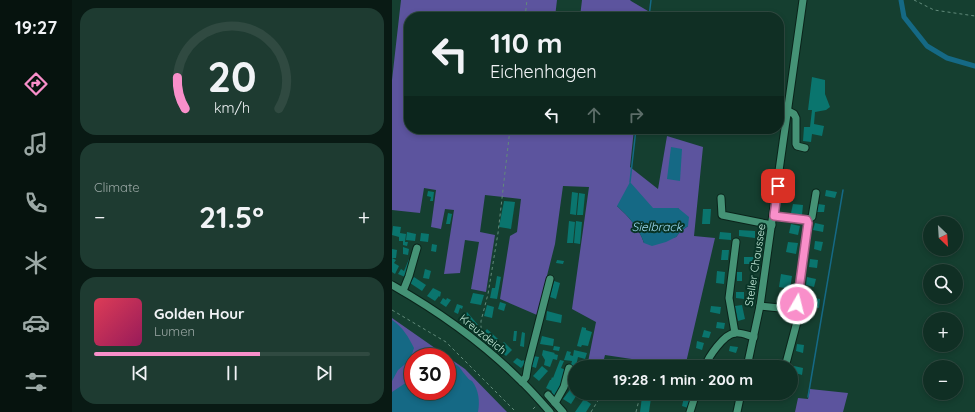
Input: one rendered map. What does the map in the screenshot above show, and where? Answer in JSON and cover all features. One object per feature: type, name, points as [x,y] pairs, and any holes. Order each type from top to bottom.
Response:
[{"type":"street","name":"Steller Chaussee","points":[[749,360],[760,306],[774,216],[803,0]]},
{"type":"street","points":[[788,111],[794,114],[796,118],[796,144],[797,146],[805,148]]},
{"type":"street","points":[[774,216],[807,220],[812,217],[816,193]]},
{"type":"street","points":[[721,198],[722,215],[772,225]]},
{"type":"street","points":[[787,360],[798,318],[796,308],[808,226],[807,220]]},
{"type":"street","points":[[735,333],[729,298],[736,242]]},
{"type":"street","points":[[403,291],[417,248]]},
{"type":"street","points":[[522,382],[526,377],[529,359],[537,335],[550,279]]},
{"type":"street","name":"Kreuzdeich","points":[[392,285],[442,316],[473,339],[522,382],[550,412]]},
{"type":"street","points":[[760,306],[790,309],[796,308]]},
{"type":"street","points":[[707,360],[722,340],[735,333],[754,337]]},
{"type":"street","points":[[550,412],[556,404],[564,387],[568,372]]},
{"type":"street","points":[[548,395],[563,412]]},
{"type":"street","points":[[690,412],[694,400]]},
{"type":"street","points":[[737,412],[740,400]]},
{"type":"path","points":[[525,12],[526,0]]},
{"type":"path","points":[[914,0],[934,10],[975,16]]},
{"type":"path","points":[[473,339],[482,328],[498,233],[509,134]]},
{"type":"path","points":[[392,310],[446,342],[516,412]]},
{"type":"path","points":[[591,412],[598,400]]},
{"type":"path","points":[[636,412],[640,400]]},
{"type":"shaded area","points":[[401,0],[557,0],[556,12],[404,12],[404,134],[633,134],[630,167],[658,189],[667,136],[703,147],[694,236],[715,238],[687,360],[638,360],[605,355],[604,360],[588,360],[596,322],[572,309],[589,187],[563,186],[555,244],[537,315],[500,299],[510,236],[517,232],[521,199],[485,195],[480,232],[495,235],[486,292],[471,289],[479,242],[465,240],[460,273],[444,274],[454,210],[445,209],[441,229],[431,227],[436,190],[424,188],[420,213],[392,210],[392,80]],"holes":[[[617,206],[668,209],[678,208],[688,226],[676,237],[644,243],[633,223]]]},
{"type":"shaded area","points":[[582,0],[630,0],[648,11],[648,12],[581,12]]},
{"type":"shaded area","points":[[392,318],[435,348],[404,348],[404,400],[456,400],[456,363],[465,369],[507,412],[392,412]]},
{"type":"shaded area","points":[[810,389],[848,393],[843,412],[795,412],[798,398],[808,399]]},
{"type":"water","points":[[671,147],[682,149],[680,181],[667,179]]},
{"type":"water","name":"Sielbrack","points":[[630,182],[653,208],[678,208],[689,217],[688,226],[676,237],[666,242],[652,246],[644,243],[633,223],[617,206]]},
{"type":"water","points":[[392,320],[402,329],[414,348],[404,348],[404,365],[398,370],[392,381]]},
{"type":"water","points":[[457,365],[472,381],[476,388],[479,404],[478,412],[392,412],[392,392],[404,384],[404,400],[456,400]]},
{"type":"building","points":[[812,77],[825,80],[825,94],[830,107],[826,110],[815,112],[814,124],[824,126],[822,136],[812,134],[811,142],[803,141],[804,127],[810,127],[812,110],[808,110]]},
{"type":"building","points":[[826,190],[837,192],[835,198],[825,196]]},
{"type":"building","points":[[428,191],[434,192],[433,201],[430,201],[431,197],[427,196]]},
{"type":"building","points":[[572,192],[578,193],[576,215],[570,214]]},
{"type":"building","points":[[579,193],[585,194],[583,215],[577,215]]},
{"type":"building","points":[[504,201],[515,202],[511,229],[499,227]]},
{"type":"building","points":[[793,204],[803,205],[802,215],[791,213]]},
{"type":"building","points":[[818,204],[825,205],[824,212],[817,212]]},
{"type":"building","points":[[703,209],[711,209],[710,224],[702,224]]},
{"type":"building","points":[[448,213],[452,214],[450,224],[446,224]]},
{"type":"building","points":[[569,221],[575,222],[573,243],[567,243]]},
{"type":"building","points":[[576,221],[582,222],[580,244],[574,243]]},
{"type":"building","points":[[815,223],[824,225],[823,232],[813,230]]},
{"type":"building","points":[[791,224],[800,226],[798,235],[789,233]]},
{"type":"building","points":[[393,226],[401,227],[400,233],[406,234],[405,242],[408,242],[407,246],[403,245],[403,241],[399,241],[399,237],[392,235]]},
{"type":"building","points":[[739,230],[755,231],[755,238],[739,236]]},
{"type":"building","points":[[407,232],[416,234],[415,241],[406,240]]},
{"type":"building","points":[[720,232],[731,233],[731,240],[719,239]]},
{"type":"building","points":[[421,233],[429,234],[428,242],[420,241]]},
{"type":"building","points":[[815,241],[823,242],[821,251],[814,249]]},
{"type":"building","points":[[788,242],[798,243],[796,254],[786,252]]},
{"type":"building","points":[[432,244],[437,245],[436,252],[431,251]]},
{"type":"building","points":[[403,247],[409,249],[408,255],[403,254]]},
{"type":"building","points":[[392,249],[397,250],[396,258],[392,258]]},
{"type":"building","points":[[722,250],[729,250],[728,260],[721,260]]},
{"type":"building","points":[[744,257],[754,257],[753,264],[744,264]]},
{"type":"building","points":[[392,258],[396,260],[394,263],[399,266],[395,274],[392,272]]},
{"type":"building","points":[[409,259],[413,260],[405,277],[398,274],[401,269],[404,271]]},
{"type":"building","points":[[810,259],[818,260],[817,268],[809,267]]},
{"type":"building","points":[[557,260],[564,261],[563,264],[556,263]]},
{"type":"building","points":[[425,269],[431,271],[429,279],[423,278]]},
{"type":"building","points":[[717,271],[725,272],[724,284],[716,283]]},
{"type":"building","points":[[737,272],[742,272],[742,281],[737,281]]},
{"type":"building","points":[[781,274],[792,276],[790,289],[779,287]]},
{"type":"building","points":[[497,276],[501,277],[497,299],[490,298],[492,288],[495,288]]},
{"type":"building","points":[[414,277],[426,285],[422,291],[410,283]]},
{"type":"building","points":[[807,277],[816,279],[814,287],[806,285]]},
{"type":"building","points":[[554,281],[560,283],[556,299],[550,297]]},
{"type":"building","points":[[433,288],[441,292],[440,297],[439,296],[435,301],[427,296]]},
{"type":"building","points":[[736,292],[744,292],[744,299],[736,298]]},
{"type":"building","points":[[473,293],[484,295],[481,305],[470,303]]},
{"type":"building","points":[[809,297],[820,299],[819,308],[808,306]]},
{"type":"building","points":[[443,298],[446,300],[447,298],[451,300],[446,307],[440,303]]},
{"type":"building","points":[[500,302],[506,304],[504,311],[498,309]]},
{"type":"building","points":[[457,304],[463,306],[462,309],[460,308],[458,314],[454,312]]},
{"type":"building","points":[[487,305],[494,307],[492,318],[484,316]]},
{"type":"building","points":[[742,305],[745,319],[738,321],[735,306]]},
{"type":"building","points":[[711,306],[721,307],[720,314],[710,312]]},
{"type":"building","points":[[547,311],[562,315],[561,323],[546,320]]},
{"type":"building","points":[[467,312],[478,325],[474,328],[465,316]]},
{"type":"building","points":[[717,322],[725,323],[724,329],[716,328]]},
{"type":"building","points":[[582,327],[592,332],[588,346],[582,345],[581,347],[577,346]]},
{"type":"building","points":[[487,329],[498,339],[493,345],[482,335]]},
{"type":"building","points":[[704,330],[711,332],[709,338],[702,337]]},
{"type":"building","points":[[514,331],[517,331],[516,341],[513,341]]},
{"type":"building","points":[[522,332],[525,333],[524,347],[520,346]]},
{"type":"building","points":[[542,336],[554,339],[553,346],[540,344]]},
{"type":"building","points":[[697,341],[704,343],[702,350],[696,348]]},
{"type":"building","points":[[504,342],[512,350],[506,356],[498,349]]},
{"type":"building","points":[[797,344],[804,345],[803,353],[796,351]]},
{"type":"building","points":[[554,346],[560,347],[559,351],[553,350]]},
{"type":"building","points":[[730,346],[738,347],[736,353],[729,351]]},
{"type":"building","points":[[543,350],[558,355],[557,360],[553,359],[550,367],[544,365],[545,360],[542,355]]},
{"type":"building","points":[[574,350],[587,353],[585,359],[578,357],[577,360],[564,360],[567,351],[571,352],[570,355],[573,356]]},
{"type":"building","points":[[533,356],[539,357],[536,368],[530,366]]},
{"type":"building","points":[[517,358],[526,362],[521,368],[513,362]]},
{"type":"building","points":[[560,360],[564,361],[561,368],[566,370],[555,396],[550,394],[552,391],[546,388],[552,377],[553,378]]},
{"type":"building","points":[[542,366],[548,371],[539,381],[533,376]]},
{"type":"building","points":[[798,367],[803,368],[802,375],[798,374]]},
{"type":"building","points":[[568,392],[568,400],[574,400],[571,404],[563,399]]},
{"type":"building","points":[[583,400],[591,404],[586,412],[575,412]]},
{"type":"building","points":[[642,400],[651,400],[649,412],[640,412]]},
{"type":"building","points":[[683,400],[690,400],[688,408],[682,406]]},
{"type":"waterway","points":[[650,12],[651,0]]},
{"type":"waterway","points":[[901,0],[904,17],[927,46],[947,58],[975,66]]},
{"type":"waterway","points":[[630,182],[635,134]]},
{"type":"waterway","points":[[808,397],[843,190]]},
{"type":"route","points":[[778,186],[774,216],[807,220],[808,223],[797,304]]}]
